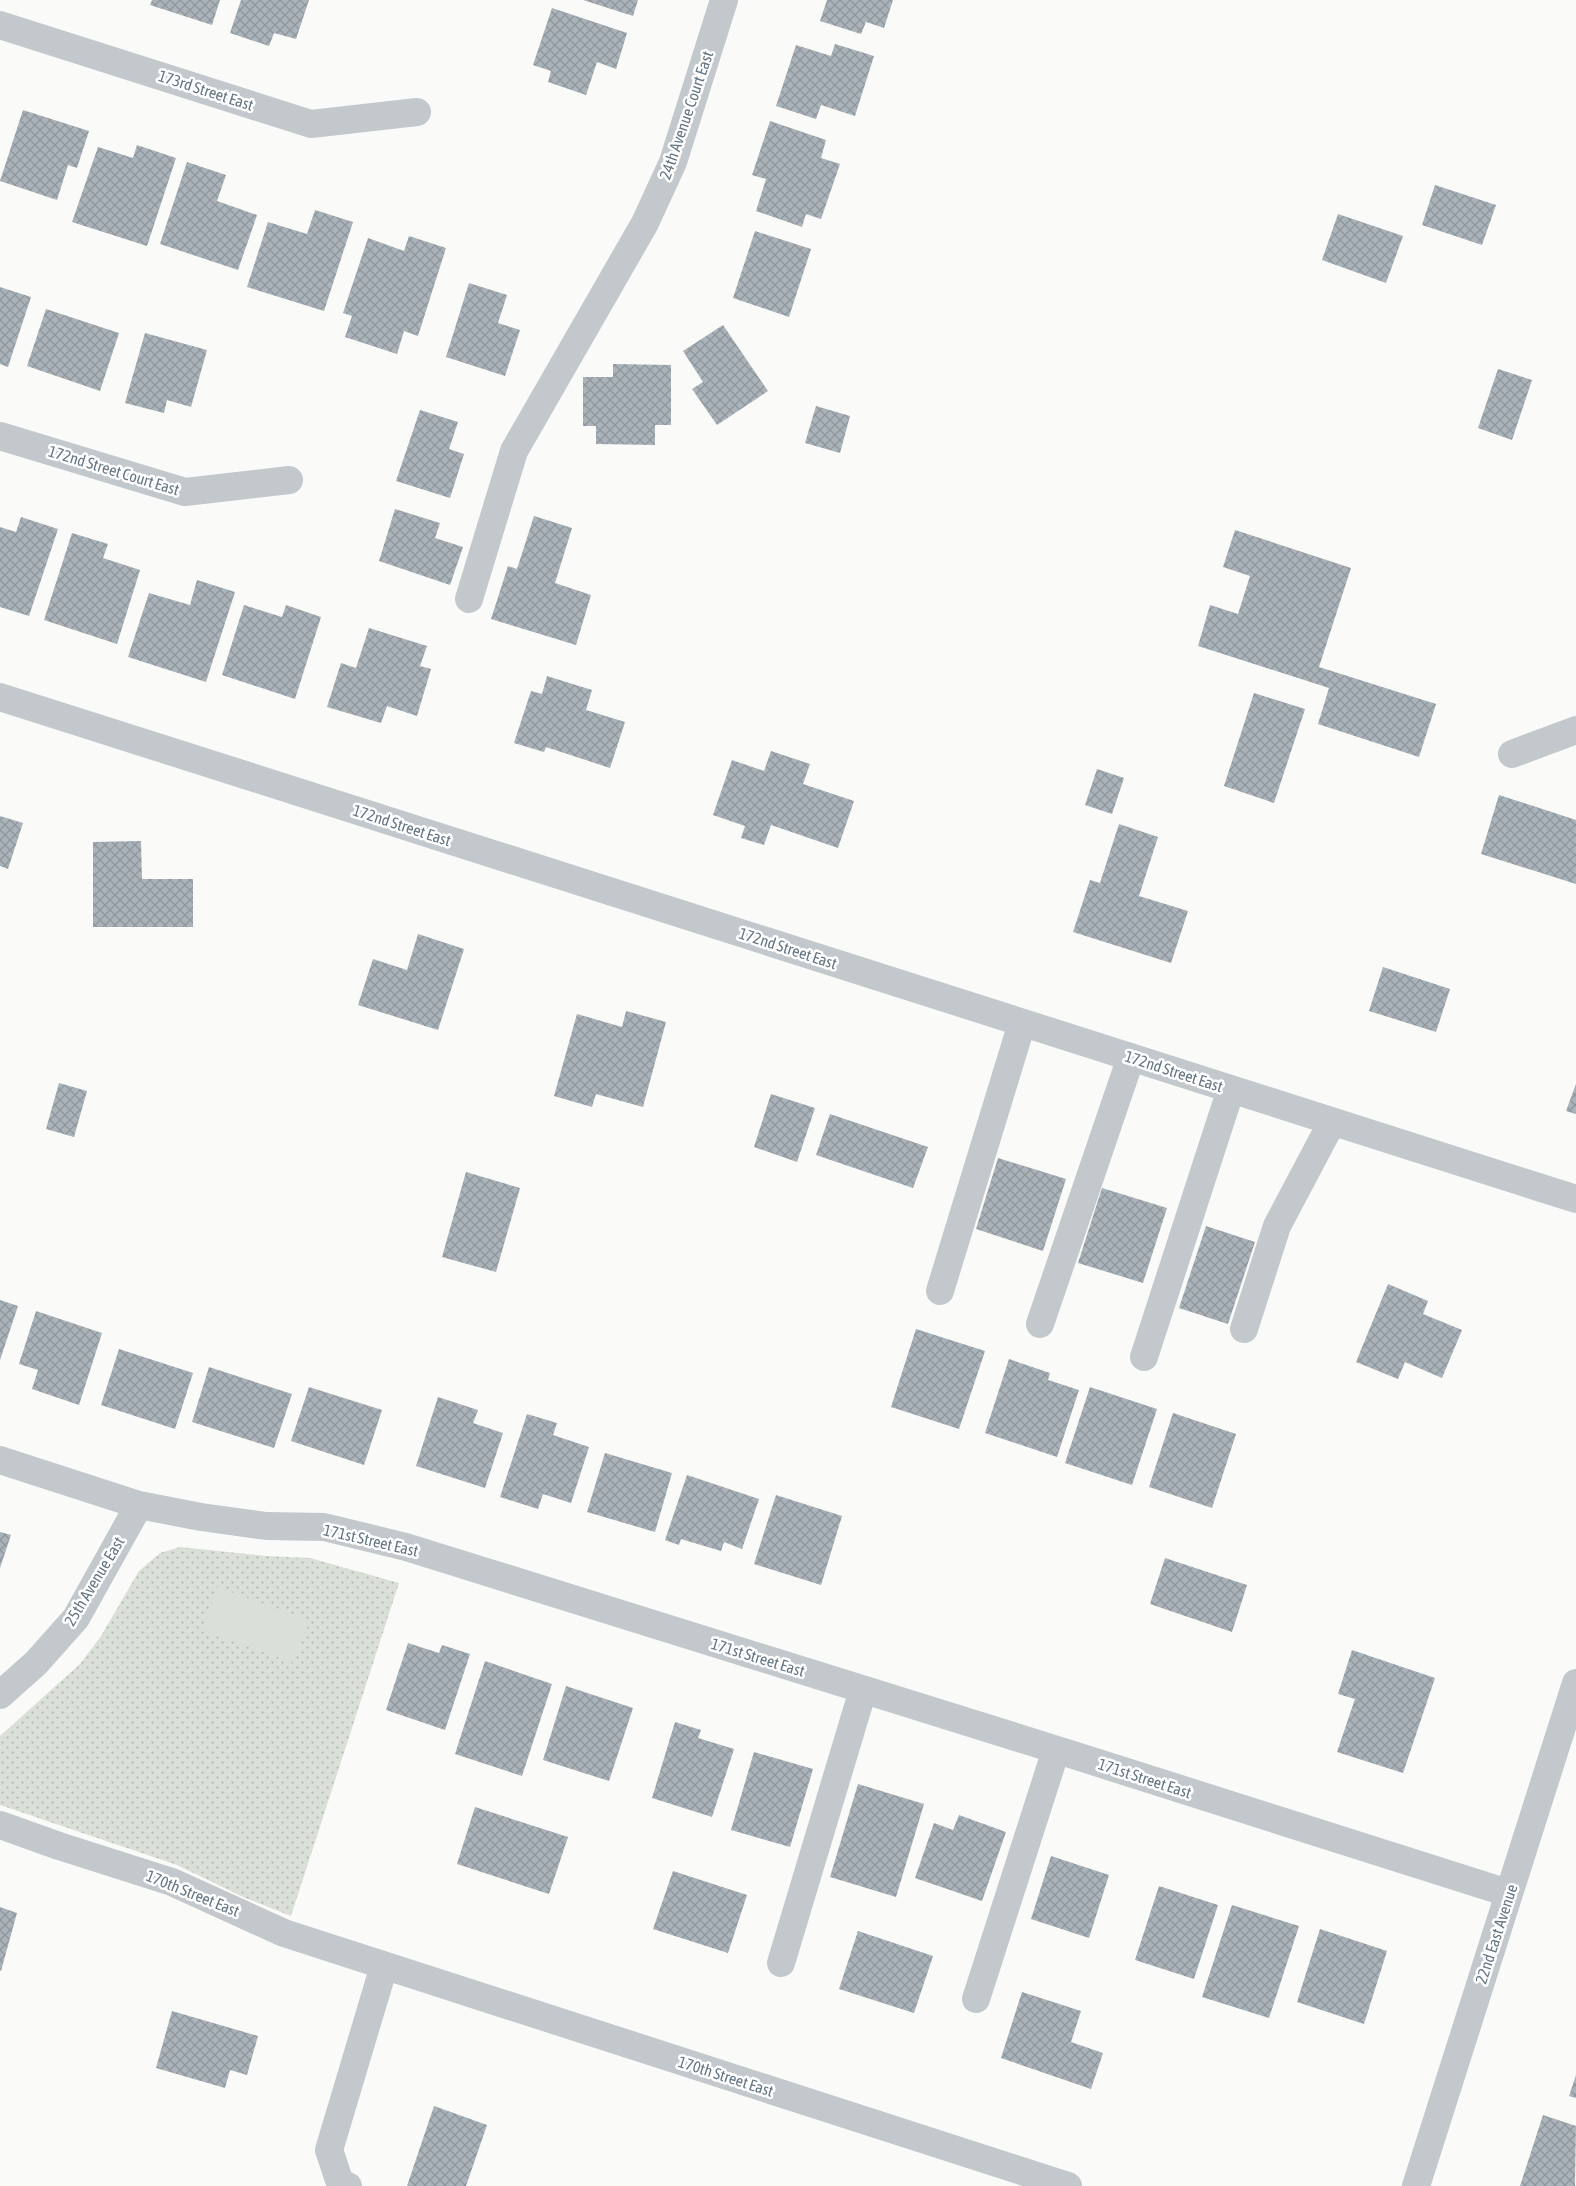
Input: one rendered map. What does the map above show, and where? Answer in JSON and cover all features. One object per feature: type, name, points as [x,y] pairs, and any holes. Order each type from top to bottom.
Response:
[{"type":"street","name":"24th Avenue Court East","points":[[469,599],[514,451],[626,253],[645,224],[673,162],[724,0]]},
{"type":"street","name":"173rd Street East","points":[[0,25],[311,124],[417,112]]},
{"type":"street","name":"172nd Street Court East","points":[[0,436],[185,492],[288,480]]},
{"type":"street","name":"172nd Street East","points":[[0,697],[1576,1199]]},
{"type":"street","points":[[1512,754],[1576,730]]},
{"type":"street","points":[[940,1291],[1022,1023]]},
{"type":"street","points":[[1040,1324],[1131,1057]]},
{"type":"street","points":[[1144,1357],[1231,1089]]},
{"type":"street","points":[[1244,1329],[1277,1226],[1332,1122]]},
{"type":"street","name":"171st Street East","points":[[0,1460],[139,1505],[201,1517],[266,1526],[324,1528],[406,1547],[1508,1893]]},
{"type":"street","name":"25th Avenue East","points":[[0,1695],[36,1663],[76,1618],[139,1505]]},
{"type":"street","name":"22nd East Avenue","points":[[1416,2186],[1576,1683]]},
{"type":"street","points":[[781,1963],[863,1690]]},
{"type":"street","points":[[976,1999],[1056,1750]]},
{"type":"street","name":"170th Street East","points":[[0,1825],[172,1882],[284,1933],[1068,2186]]},
{"type":"street","points":[[348,2186],[340,2183],[329,2150],[384,1966]]},
{"type":"shaded area","points":[[180,1547],[266,1556],[310,1558],[399,1583],[291,1916],[243,1897],[177,1865],[0,1805],[0,1736],[80,1664],[101,1636],[139,1571],[160,1553]]},
{"type":"shaded area","points":[[217,1587],[310,1620],[294,1663],[202,1631]]},
{"type":"building","points":[[152,0],[220,0],[212,25],[150,5]]},
{"type":"building","points":[[241,0],[309,0],[296,39],[274,33],[269,46],[230,33]]},
{"type":"building","points":[[583,0],[638,0],[633,16]]},
{"type":"building","points":[[827,0],[893,0],[884,28],[866,22],[861,34],[820,21]]},
{"type":"building","points":[[552,8],[627,33],[616,69],[597,62],[586,95],[548,82],[551,71],[533,65]]},
{"type":"building","points":[[835,44],[874,56],[855,116],[821,105],[816,119],[776,106],[796,45],[831,56]]},
{"type":"building","points":[[23,110],[89,131],[77,168],[68,165],[57,200],[0,181]]},
{"type":"building","points":[[770,121],[826,140],[821,158],[840,164],[821,219],[806,214],[802,227],[756,211],[766,179],[752,175]]},
{"type":"building","points":[[137,145],[176,158],[147,246],[72,222],[98,147],[133,158]]},
{"type":"building","points":[[187,162],[226,175],[217,201],[257,215],[238,270],[160,244]]},
{"type":"building","points":[[1435,185],[1496,205],[1482,245],[1422,225]]},
{"type":"building","points":[[315,210],[353,222],[324,311],[247,287],[268,222],[307,234]]},
{"type":"building","points":[[1338,214],[1403,236],[1386,283],[1322,260]]},
{"type":"building","points":[[755,231],[811,249],[789,317],[733,298]]},
{"type":"building","points":[[409,236],[446,248],[418,336],[404,331],[397,354],[345,337],[352,316],[343,313],[368,238],[404,251]]},
{"type":"building","points":[[469,283],[507,295],[498,323],[520,330],[505,376],[446,357]]},
{"type":"building","points":[[0,287],[31,297],[8,367],[0,364]]},
{"type":"building","points":[[46,309],[119,333],[100,391],[27,366]]},
{"type":"building","points":[[723,325],[768,391],[717,425],[692,389],[703,382],[683,351]]},
{"type":"building","points":[[145,333],[207,350],[191,407],[167,400],[164,413],[125,403]]},
{"type":"building","points":[[613,364],[671,365],[671,425],[655,425],[655,445],[596,444],[596,426],[583,426],[583,377],[613,377]]},
{"type":"building","points":[[1498,369],[1532,380],[1512,440],[1478,428]]},
{"type":"building","points":[[816,406],[850,416],[840,453],[805,443]]},
{"type":"building","points":[[420,410],[458,422],[449,449],[464,454],[450,498],[396,481]]},
{"type":"building","points":[[395,509],[440,523],[435,538],[463,547],[450,585],[379,561]]},
{"type":"building","points":[[534,516],[572,528],[555,583],[591,595],[576,645],[491,619],[508,566],[517,569]]},
{"type":"building","points":[[21,517],[58,529],[29,616],[0,607],[0,527],[16,532]]},
{"type":"building","points":[[1235,530],[1351,568],[1319,667],[1436,704],[1419,757],[1318,724],[1329,688],[1198,646],[1210,605],[1238,614],[1250,576],[1223,567]]},
{"type":"building","points":[[72,533],[108,544],[103,558],[140,570],[117,644],[44,620]]},
{"type":"building","points":[[197,580],[235,592],[206,682],[128,657],[149,593],[190,605]]},
{"type":"building","points":[[244,605],[282,617],[286,605],[321,617],[295,699],[222,675]]},
{"type":"building","points":[[369,628],[427,646],[420,666],[431,669],[417,716],[387,706],[381,723],[327,707],[341,663],[356,668]]},
{"type":"building","points":[[547,676],[592,690],[586,710],[625,722],[610,768],[546,747],[544,752],[514,743],[531,691],[542,694]]},
{"type":"building","points":[[1254,693],[1305,709],[1274,803],[1224,786]]},
{"type":"building","points":[[771,751],[810,764],[803,784],[854,801],[838,848],[771,825],[764,845],[741,838],[745,826],[713,815],[732,760],[764,771]]},
{"type":"building","points":[[1097,769],[1124,778],[1112,814],[1085,805]]},
{"type":"building","points":[[1499,795],[1576,820],[1576,884],[1481,854]]},
{"type":"building","points":[[0,816],[23,823],[8,869],[0,866]]},
{"type":"building","points":[[1119,824],[1158,837],[1139,896],[1188,911],[1171,963],[1073,932],[1090,880],[1100,883]]},
{"type":"building","points":[[141,841],[142,879],[193,879],[193,927],[93,927],[93,842]]},
{"type":"building","points":[[418,934],[464,949],[438,1030],[358,1005],[373,959],[407,970]]},
{"type":"building","points":[[1383,967],[1450,989],[1436,1032],[1369,1011]]},
{"type":"building","points":[[626,1011],[666,1022],[643,1107],[596,1094],[592,1107],[554,1096],[577,1014],[622,1027]]},
{"type":"building","points":[[59,1083],[87,1091],[74,1137],[46,1129]]},
{"type":"building","points":[[1576,1084],[1576,1114],[1566,1111]]},
{"type":"building","points":[[771,1094],[815,1108],[797,1162],[754,1147]]},
{"type":"building","points":[[830,1114],[928,1147],[913,1188],[816,1155]]},
{"type":"building","points":[[998,1158],[1066,1179],[1043,1251],[976,1229]]},
{"type":"building","points":[[466,1172],[520,1188],[496,1272],[442,1257]]},
{"type":"building","points":[[1102,1188],[1167,1208],[1143,1283],[1078,1263]]},
{"type":"building","points":[[1206,1226],[1255,1242],[1228,1324],[1179,1308]]},
{"type":"building","points":[[1388,1284],[1428,1301],[1423,1314],[1462,1330],[1442,1378],[1405,1362],[1398,1379],[1356,1362]]},
{"type":"building","points":[[0,1300],[18,1306],[0,1360]]},
{"type":"building","points":[[36,1311],[102,1333],[79,1405],[32,1389],[38,1370],[19,1364]]},
{"type":"building","points":[[916,1329],[985,1351],[959,1429],[891,1407]]},
{"type":"building","points":[[119,1349],[193,1373],[175,1429],[101,1405]]},
{"type":"building","points":[[1009,1359],[1050,1373],[1048,1380],[1079,1390],[1057,1457],[985,1433]]},
{"type":"building","points":[[209,1367],[292,1394],[274,1448],[192,1422]]},
{"type":"building","points":[[309,1387],[382,1410],[364,1465],[291,1441]]},
{"type":"building","points":[[1090,1387],[1157,1409],[1132,1485],[1065,1463]]},
{"type":"building","points":[[438,1397],[478,1410],[473,1423],[503,1433],[485,1488],[416,1466]]},
{"type":"building","points":[[1173,1413],[1236,1434],[1212,1508],[1149,1487]]},
{"type":"building","points":[[527,1414],[557,1423],[553,1435],[589,1447],[571,1503],[543,1494],[538,1509],[500,1497]]},
{"type":"building","points":[[605,1453],[672,1473],[655,1532],[587,1512]]},
{"type":"building","points":[[687,1475],[759,1499],[742,1549],[724,1542],[721,1551],[681,1539],[679,1545],[665,1540]]},
{"type":"building","points":[[776,1495],[842,1516],[821,1585],[754,1564]]},
{"type":"building","points":[[0,1532],[11,1535],[0,1568]]},
{"type":"building","points":[[1165,1558],[1247,1585],[1232,1632],[1150,1604]]},
{"type":"building","points":[[408,1643],[439,1653],[442,1645],[470,1654],[445,1730],[386,1710]]},
{"type":"building","points":[[1352,1650],[1435,1678],[1403,1773],[1337,1752],[1355,1699],[1338,1694]]},
{"type":"building","points":[[485,1661],[552,1684],[522,1776],[455,1754]]},
{"type":"building","points":[[566,1686],[633,1708],[609,1781],[543,1760]]},
{"type":"building","points":[[675,1722],[701,1730],[698,1738],[734,1749],[712,1817],[652,1798]]},
{"type":"building","points":[[754,1752],[813,1769],[790,1847],[731,1830]]},
{"type":"building","points":[[858,1784],[924,1804],[896,1897],[830,1877]]},
{"type":"building","points":[[475,1807],[568,1837],[549,1894],[457,1864]]},
{"type":"building","points":[[959,1815],[1006,1832],[982,1901],[915,1878],[934,1823],[953,1830]]},
{"type":"building","points":[[1051,1856],[1109,1875],[1089,1938],[1031,1919]]},
{"type":"building","points":[[673,1871],[747,1895],[728,1953],[653,1929]]},
{"type":"building","points":[[1159,1886],[1218,1905],[1194,1979],[1135,1960]]},
{"type":"building","points":[[1232,1905],[1299,1926],[1269,2018],[1202,1997]]},
{"type":"building","points":[[0,1907],[17,1913],[1,1971],[0,1970]]},
{"type":"building","points":[[1320,1929],[1387,1951],[1364,2024],[1297,2002]]},
{"type":"building","points":[[858,1931],[933,1956],[914,2013],[839,1989]]},
{"type":"building","points":[[1022,1992],[1081,2011],[1071,2042],[1103,2053],[1091,2089],[1001,2058]]},
{"type":"building","points":[[172,2011],[258,2036],[247,2075],[230,2070],[225,2088],[156,2068]]},
{"type":"building","points":[[1576,2075],[1576,2098],[1569,2096]]},
{"type":"building","points":[[434,2106],[487,2125],[466,2186],[407,2186]]},
{"type":"building","points":[[1543,2115],[1576,2126],[1575,2186],[1520,2186]]}]
